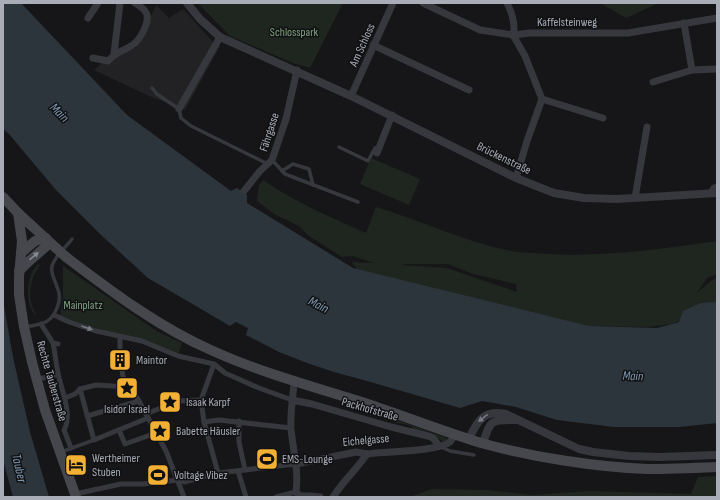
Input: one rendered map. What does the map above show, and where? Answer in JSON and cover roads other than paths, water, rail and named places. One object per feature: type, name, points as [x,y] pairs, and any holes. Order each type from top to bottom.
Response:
[{"type":"main road","points":[[3,196],[18,213],[66,256],[106,288],[140,310],[190,340],[213,351],[294,382],[366,404],[454,435],[522,452],[604,465],[647,469],[717,466]]},
{"type":"main road","name":"Rechte Tauberstraße","points":[[18,213],[22,235],[19,295],[24,327],[45,410],[60,452],[72,496]]},
{"type":"main road","points":[[21,253],[34,241],[51,243]]},
{"type":"main road","points":[[19,274],[27,263],[51,243]]},
{"type":"street","points":[[88,18],[98,3]]},
{"type":"street","points":[[114,54],[120,3]]},
{"type":"street","points":[[93,58],[108,61],[114,54],[134,44],[144,31],[148,18],[146,11],[135,3]]},
{"type":"street","name":"Brückenstraße","points":[[187,3],[204,23],[220,37],[297,70],[392,115],[516,178],[543,190],[566,196],[599,199],[635,198],[715,191]]},
{"type":"street","name":"Am Schloss","points":[[351,96],[393,3]]},
{"type":"street","name":"Kaffelsteinweg","points":[[423,3],[480,30],[513,35],[530,32],[628,33],[717,18]]},
{"type":"street","points":[[507,3],[512,15],[514,26],[513,35],[525,56],[542,100],[527,141],[516,178]]},
{"type":"street","points":[[684,23],[692,70]]},
{"type":"street","points":[[179,109],[220,37]]},
{"type":"street","points":[[373,45],[469,90]]},
{"type":"street","points":[[654,82],[692,70],[717,69]]},
{"type":"street","name":"Fährgasse","points":[[244,190],[270,162],[286,119],[297,70]]},
{"type":"street","points":[[542,100],[603,118]]},
{"type":"street","points":[[379,150],[392,115]]},
{"type":"street","points":[[635,198],[646,127]]},
{"type":"street","points":[[54,314],[69,322],[120,337],[142,341],[178,356],[214,364],[225,373],[259,388],[292,400]]},
{"type":"street","points":[[41,324],[56,343],[58,374],[65,398],[67,425],[64,430],[71,448]]},
{"type":"street","points":[[120,337],[123,376],[139,401],[166,451],[184,497]]},
{"type":"street","points":[[214,364],[201,400],[204,422],[218,473]]},
{"type":"street","points":[[43,378],[58,374]]},
{"type":"street","points":[[294,382],[291,428],[298,481],[298,495]]},
{"type":"street","points":[[65,398],[75,394],[80,389],[96,385],[129,386]]},
{"type":"street","points":[[80,389],[94,440],[119,430],[178,401],[201,400]]},
{"type":"street","name":"Packhofstraße","points":[[292,400],[312,404],[428,436],[433,438],[440,446]]},
{"type":"street","points":[[87,416],[139,401]]},
{"type":"street","points":[[470,439],[478,422],[488,414],[494,412],[506,414],[579,448],[593,452],[629,456],[660,457],[717,455]]},
{"type":"street","points":[[204,422],[219,420],[239,421],[291,428]]},
{"type":"street","points":[[483,443],[488,427],[494,421],[519,420]]},
{"type":"street","points":[[239,421],[238,442],[244,470]]},
{"type":"street","points":[[119,430],[125,444],[156,433]]},
{"type":"street","name":"Eichelgasse","points":[[72,496],[121,484],[143,484],[178,480],[184,482],[218,473],[296,464],[356,452],[367,454],[433,448],[448,444],[452,441],[454,435]]},
{"type":"street","points":[[333,497],[348,475],[359,465],[367,454]]},
{"type":"street","points":[[238,471],[246,497]]},
{"type":"street","points":[[276,497],[298,495],[320,497]]},
{"type":"lane","points":[[152,88],[157,94],[179,109],[182,118],[191,126],[270,162],[285,174],[358,202]]},
{"type":"lane","points":[[339,147],[368,160],[375,148],[379,150]]},
{"type":"lane","points":[[282,171],[293,164],[309,169],[313,185]]},
{"type":"lane","points":[[24,327],[41,324],[51,319],[54,314],[60,296],[52,274],[52,267],[55,260],[72,239]]},
{"type":"lane","points":[[60,452],[94,440]]},
{"type":"lane","name":"Eichelgasse","points":[[440,446],[450,451],[474,455]]},
{"type":"water","name":"Main","points":[[3,3],[21,3],[127,115],[231,191],[237,188],[247,195],[247,203],[353,268],[589,326],[657,328],[679,322],[683,311],[701,303],[717,302],[717,423],[679,427],[614,427],[557,420],[516,407],[482,401],[460,408],[334,372],[279,352],[246,335],[248,328],[236,322],[230,326],[148,278],[100,234],[56,190],[9,134],[3,129]]},
{"type":"water","name":"Tauber","points":[[3,300],[13,357],[30,432],[49,497],[13,497],[3,460]]},
{"type":"place","name":"Maintor","points":[[120,360]]},
{"type":"place","name":"Isidor Israel","points":[[127,388]]},
{"type":"place","name":"Isaak Karpf","points":[[170,402]]},
{"type":"place","name":"Babette Häusler","points":[[160,431]]},
{"type":"place","name":"EMS-Lounge","points":[[267,459]]},
{"type":"place","name":"Wertheimer Stuben","points":[[76,465]]},
{"type":"place","name":"Voltage Vibez","points":[[158,475]]},
{"type":"park label","name":"Schlosspark","points":[[294,32]]},
{"type":"park label","name":"Mainplatz","points":[[83,305]]}]
